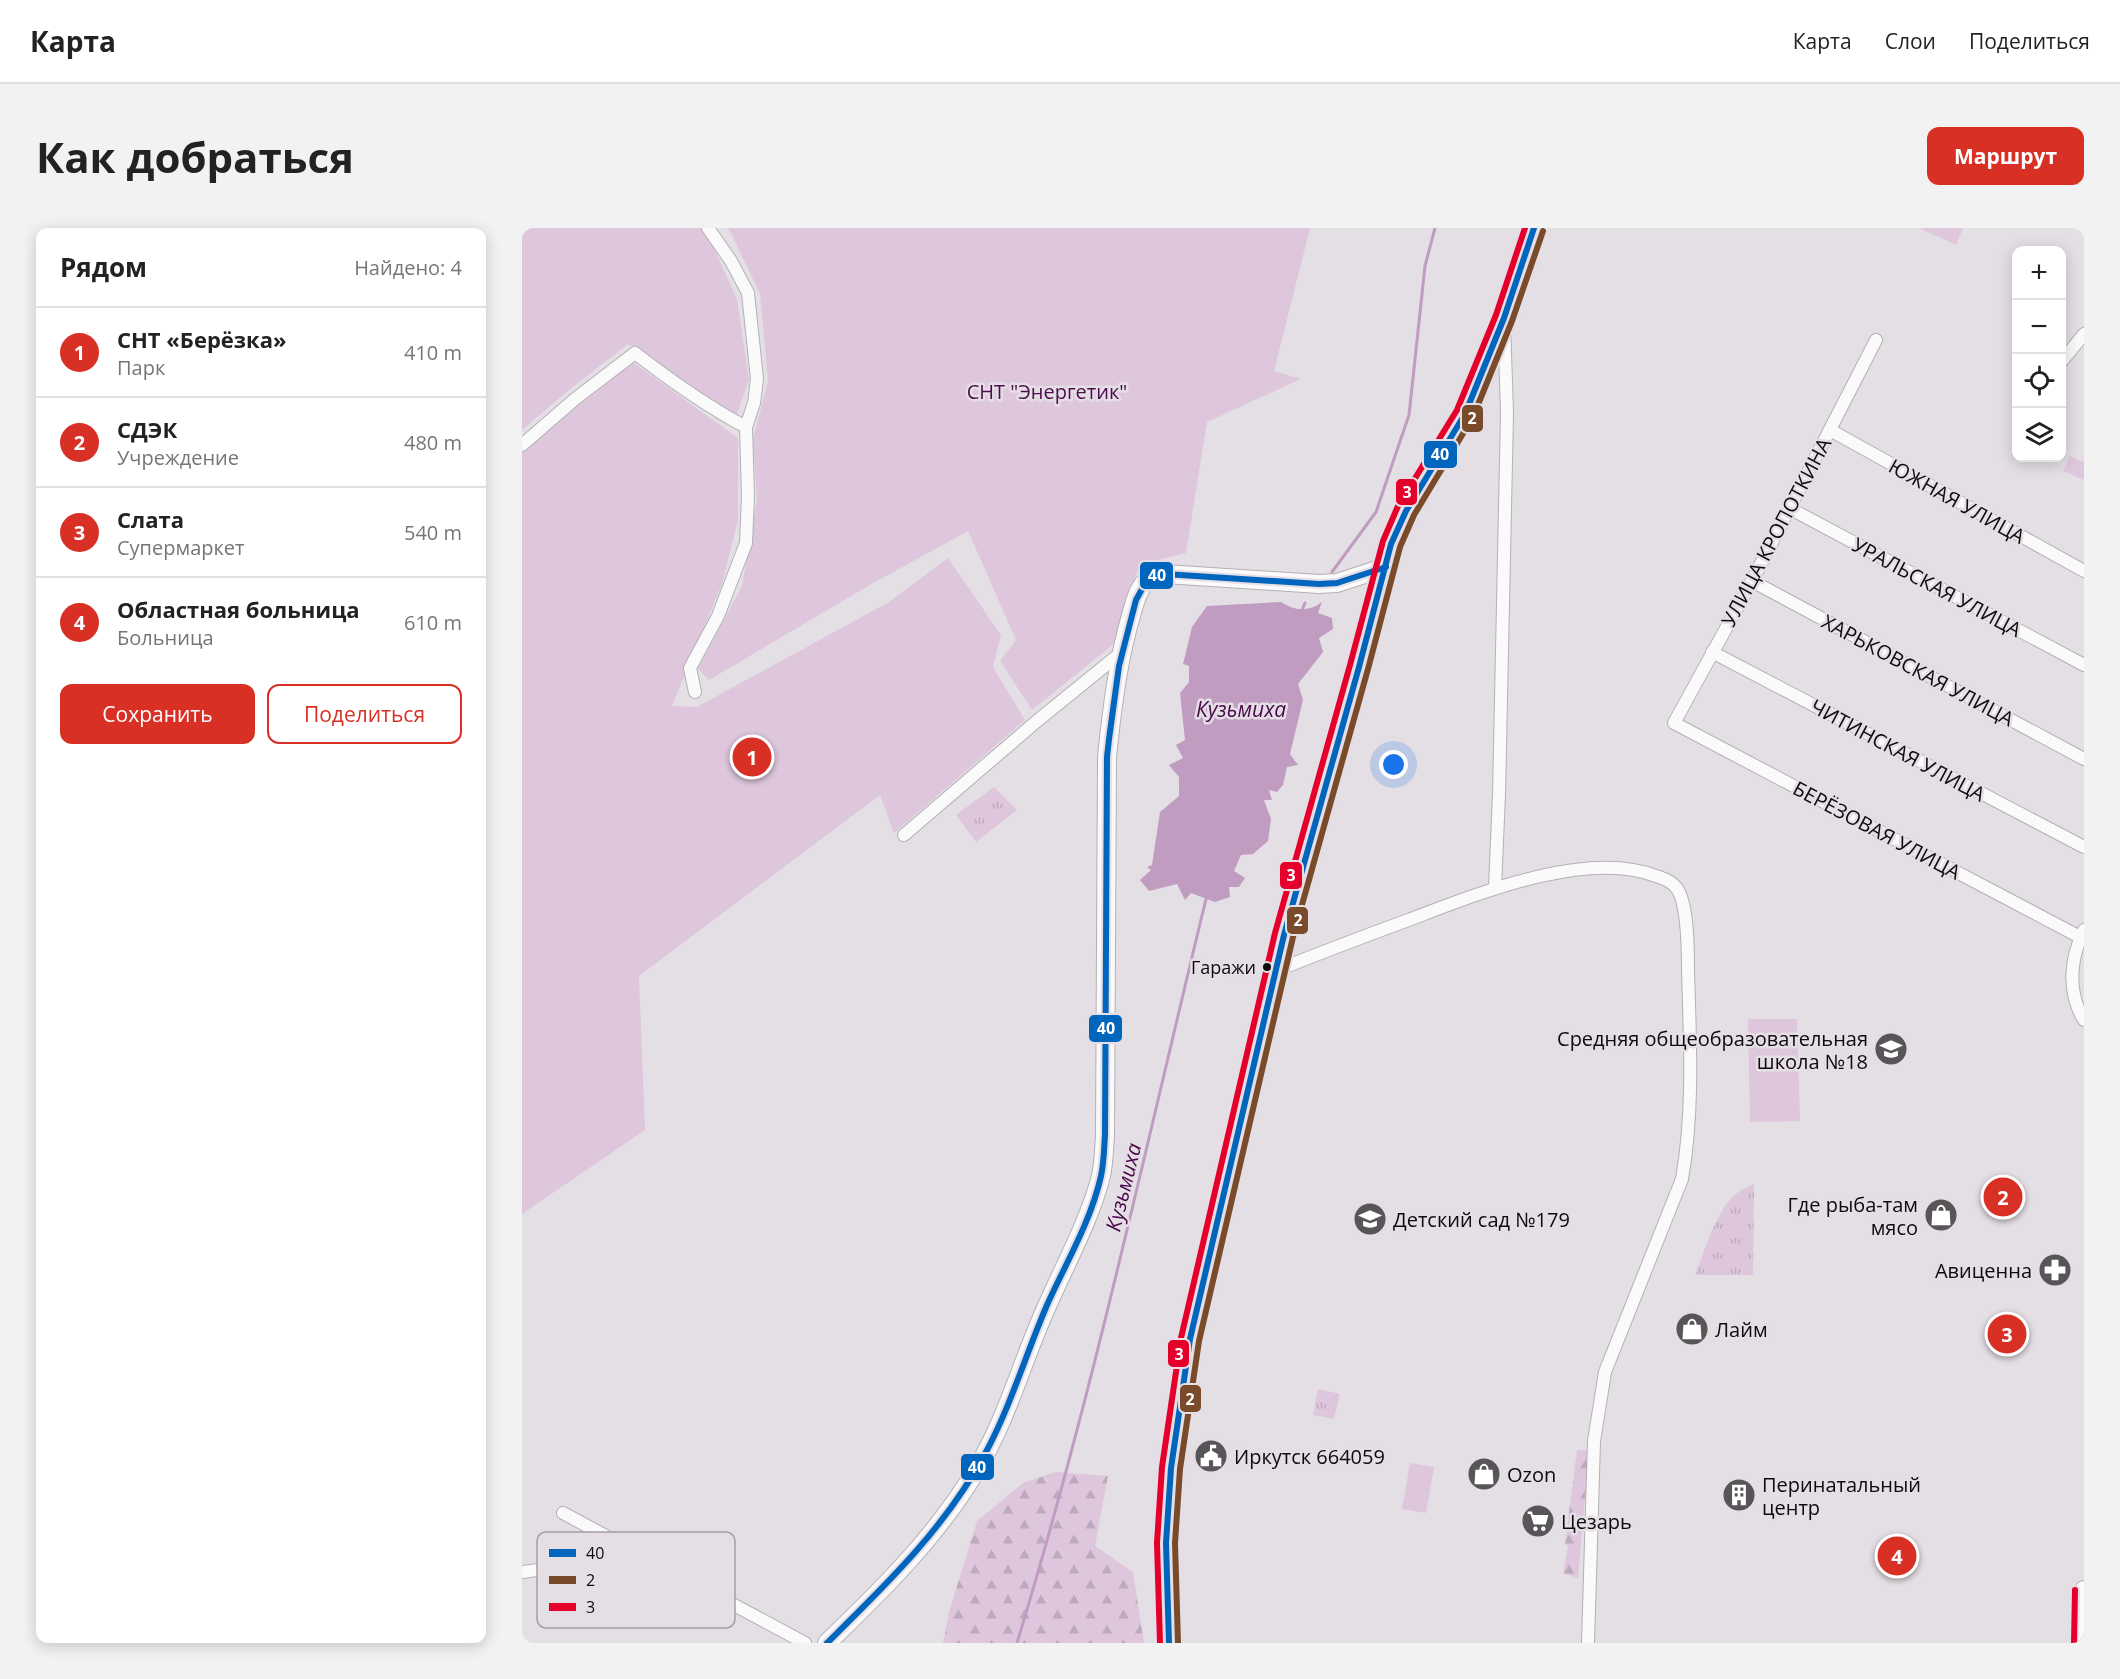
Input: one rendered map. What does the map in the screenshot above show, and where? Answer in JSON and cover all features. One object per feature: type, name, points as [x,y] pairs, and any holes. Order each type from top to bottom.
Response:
[{"type":"main road","points":[[1169,1643],[1166,1543],[1171,1468],[1190,1339],[1275,971],[1391,544],[1406,511],[1465,414],[1504,318],[1534,228]]},
{"type":"main road","points":[[827,1643],[878,1593],[930,1536],[976,1471],[1000,1425],[1040,1321],[1092,1203],[1100,1179],[1105,1135],[1107,757],[1122,652],[1138,593],[1145,581],[1153,576],[1192,574],[1319,584],[1337,583],[1386,567]]},
{"type":"main road","points":[[2083,1643],[2084,1590]]},
{"type":"street","points":[[694,692],[690,668],[718,616],[746,543],[748,496],[746,427],[754,403],[757,379],[748,293],[731,261],[708,228]]},
{"type":"street","points":[[1495,887],[1508,372],[1504,318]]},
{"type":"street","points":[[2066,355],[2084,334]]},
{"type":"street","name":"УЛИЦА КРОПОТКИНА","points":[[1674,723],[1752,581],[1876,340]]},
{"type":"street","points":[[522,445],[575,399],[635,353],[674,384],[709,407],[746,427]]},
{"type":"street","name":"ЮЖНАЯ УЛИЦА","points":[[1830,430],[2084,572]]},
{"type":"street","name":"УРАЛЬСКАЯ УЛИЦА","points":[[1789,508],[2084,665]]},
{"type":"street","name":"ХАРЬКОВСКАЯ УЛИЦА","points":[[1752,581],[2084,759]]},
{"type":"street","points":[[904,835],[1037,721],[1122,652]]},
{"type":"street","name":"ЧИТИНСКАЯ УЛИЦА","points":[[1712,652],[2084,848]]},
{"type":"street","name":"БЕРЁЗОВАЯ УЛИЦА","points":[[1674,723],[2082,933]]},
{"type":"street","points":[[1275,971],[1495,887],[1584,869],[1618,868],[1647,872],[1670,881],[1679,891],[1684,912],[1690,1030],[1687,1147],[1682,1179],[1605,1372],[1601,1388],[1594,1441],[1588,1643]]},
{"type":"street","points":[[2082,933],[2072,974],[2072,992],[2076,1007],[2084,1020]]},
{"type":"street","points":[[563,1513],[599,1532]]},
{"type":"street","points":[[522,1572],[537,1570]]},
{"type":"street","points":[[735,1605],[805,1643]]},
{"type":"green space","points":[[522,228],[702,228],[707,233],[737,299],[749,380],[736,417],[628,344],[522,430]]},
{"type":"green space","name":"СНТ \"Энергетик\"","points":[[727,228],[1310,228],[1274,371],[1301,379],[1207,422],[1186,553],[1139,565],[1115,643],[1032,710],[1000,661],[1016,640],[968,531],[868,586],[709,680],[698,669],[742,586],[757,500],[753,439],[768,381],[760,294]]},
{"type":"green space","points":[[1919,228],[1963,228],[1956,245]]},
{"type":"green space","points":[[631,361],[738,438],[738,520],[722,584],[672,706],[697,707],[889,602],[948,558],[1001,635],[993,667],[1025,720],[894,833],[880,795],[639,976],[645,1130],[522,1214],[522,450]]},
{"type":"green space","points":[[2070,456],[2084,462],[2084,480],[2063,471]]},
{"type":"green space","points":[[994,787],[1017,810],[976,842],[956,815]]},
{"type":"green space","points":[[1748,1019],[1797,1019],[1800,1121],[1750,1122]]},
{"type":"green space","points":[[1754,1184],[1753,1275],[1695,1275],[1723,1209],[1737,1193]]},
{"type":"green space","points":[[1318,1389],[1340,1394],[1334,1419],[1313,1415]]},
{"type":"green space","points":[[1577,1450],[1589,1451],[1578,1578],[1563,1573],[1568,1546],[1565,1544]]},
{"type":"green space","points":[[1410,1463],[1434,1467],[1426,1513],[1402,1509]]},
{"type":"green space","points":[[1056,1472],[1108,1476],[1095,1546],[1133,1572],[1144,1643],[943,1643],[949,1612],[977,1521],[1023,1483]]},
{"type":"water","name":"Кузьмиха","points":[[1281,602],[1291,607],[1307,609],[1322,602],[1318,613],[1332,618],[1333,629],[1319,638],[1323,652],[1298,684],[1303,700],[1290,754],[1298,765],[1287,767],[1283,785],[1277,792],[1269,790],[1272,800],[1264,800],[1271,819],[1268,841],[1253,854],[1241,855],[1234,871],[1245,878],[1239,887],[1229,887],[1230,897],[1215,902],[1191,893],[1185,900],[1177,884],[1149,891],[1140,880],[1151,870],[1147,867],[1152,865],[1160,812],[1179,796],[1179,777],[1169,765],[1183,758],[1176,745],[1185,740],[1180,693],[1189,682],[1189,666],[1183,664],[1192,627],[1207,606]]},
{"type":"waterway","name":"Кузьмиха","points":[[1332,572],[1376,512],[1409,415],[1425,266],[1435,228]]},
{"type":"waterway","name":"Кузьмиха","points":[[1302,610],[1305,603]]},
{"type":"waterway","name":"Кузьмиха","points":[[1017,1643],[1070,1458],[1094,1364],[1207,895]]},
{"type":"transit line","name":"3","points":[[1160,1643],[1157,1543],[1162,1467],[1181,1338],[1275,933],[1383,541],[1398,506],[1457,410],[1496,315],[1525,228]]},
{"type":"transit line","name":"40","points":[[1169,1643],[1166,1543],[1171,1468],[1190,1339],[1284,935],[1391,544],[1406,511],[1465,414],[1504,318],[1534,228]]},
{"type":"transit line","name":"2","points":[[1178,1643],[1175,1543],[1180,1469],[1199,1341],[1293,937],[1400,547],[1414,515],[1473,417],[1512,321],[1543,231]]},
{"type":"transit line","name":"40","points":[[827,1643],[914,1554],[953,1505],[970,1479],[1003,1416],[1047,1305],[1085,1226],[1097,1193],[1103,1166],[1105,1135],[1107,757],[1119,666],[1136,600],[1147,580],[1165,574],[1319,584],[1337,583],[1386,567]]},
{"type":"transit line","name":"3","points":[[2074,1643],[2075,1590]]},
{"type":"place","name":"СНТ «Берёзка»","points":[[752,757]]},
{"type":"place","name":"Гаражи","points":[[1267,967]]},
{"type":"place","name":"Средняя общеобразовательная школа №18","points":[[1891,1049]]},
{"type":"place","name":"СДЭК","points":[[2003,1197]]},
{"type":"place","name":"Где рыба-там мясо","points":[[1941,1215]]},
{"type":"place","name":"Детский сад №179","points":[[1370,1219]]},
{"type":"place","name":"Авиценна","points":[[2055,1270]]},
{"type":"place","name":"Лайм","points":[[1692,1329]]},
{"type":"place","name":"Слата","points":[[2007,1334]]},
{"type":"place","name":"Иркутск 664059","points":[[1211,1456]]},
{"type":"place","name":"Ozon","points":[[1484,1474]]},
{"type":"place","name":"Перинатальный центр","points":[[1739,1495]]},
{"type":"place","name":"Цезарь","points":[[1538,1521]]},
{"type":"place","name":"Областная больница","points":[[1897,1556]]}]
